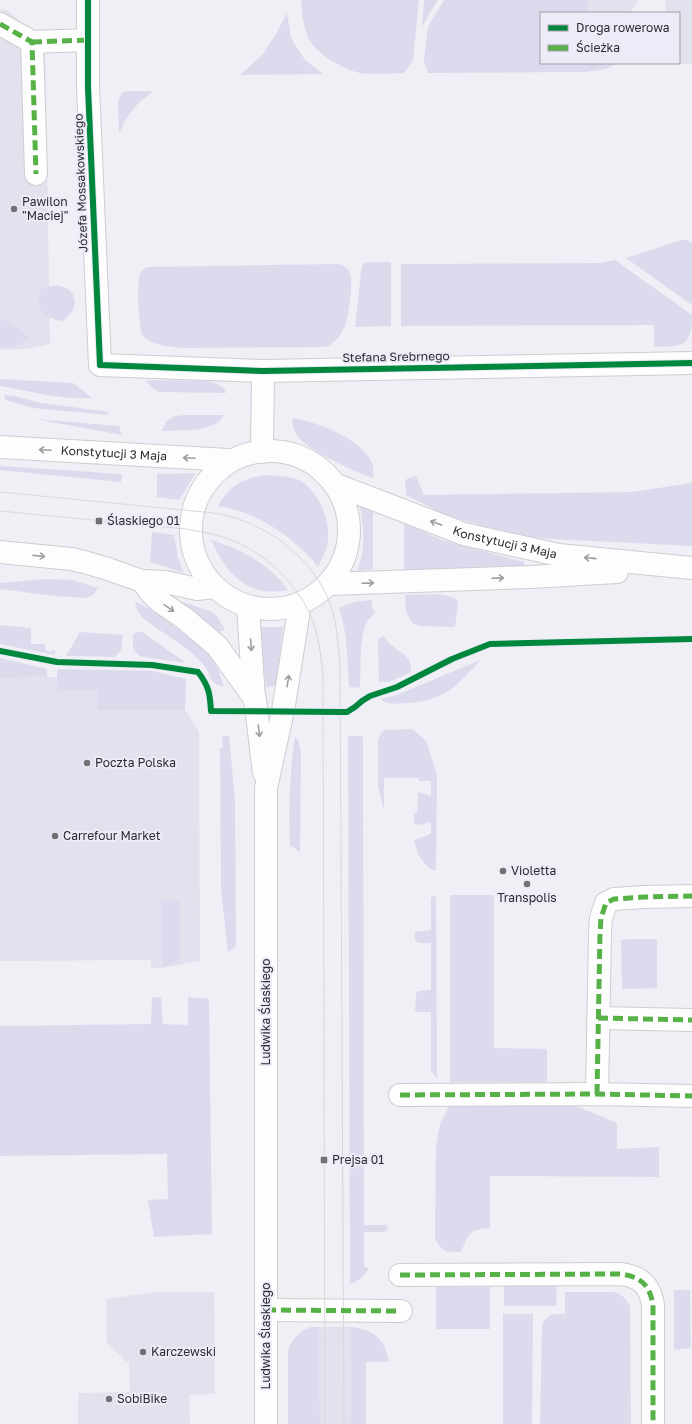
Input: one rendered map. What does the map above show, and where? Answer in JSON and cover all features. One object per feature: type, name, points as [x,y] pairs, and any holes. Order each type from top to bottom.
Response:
[{"type":"street","name":"Józefa Mossakowskiego","points":[[88,0],[89,103],[100,365]]},
{"type":"street","points":[[0,24],[32,42],[88,40]]},
{"type":"street","points":[[32,42],[36,174]]},
{"type":"street","name":"Stefana Srebrnego","points":[[100,365],[263,371],[692,363]]},
{"type":"street","points":[[262,452],[263,371]]},
{"type":"street","name":"Konstytucji 3 Maja","points":[[0,447],[228,460]]},
{"type":"street","points":[[278,451],[300,457],[319,468],[334,484],[345,506],[349,530],[345,554],[330,584],[300,604],[283,609],[265,610],[248,606],[230,598],[214,587],[199,566],[191,541],[192,515],[200,491],[228,460],[256,452],[262,452],[278,451]]},
{"type":"street","name":"Konstytucji 3 Maja","points":[[334,484],[464,534],[559,555],[688,568]]},
{"type":"street","points":[[0,552],[70,559],[115,571],[142,581],[165,582],[197,589],[214,587]]},
{"type":"street","name":"Konstytucji 3 Maja","points":[[330,584],[531,577],[688,568]]},
{"type":"street","points":[[142,581],[151,593],[162,603],[184,618],[217,646],[254,699]]},
{"type":"street","name":"Ludwika Ślaskiego","points":[[266,1424],[266,788],[283,711],[300,604]]},
{"type":"street","points":[[248,606],[254,699],[266,788]]},
{"type":"street","points":[[597,1094],[601,918],[606,903],[614,899],[644,896],[692,896]]},
{"type":"street","points":[[598,1018],[692,1020]]},
{"type":"street","points":[[400,1095],[597,1094],[692,1096]]},
{"type":"street","points":[[400,1275],[620,1274],[630,1275],[638,1279],[649,1291],[653,1305],[653,1424]]},
{"type":"street","points":[[266,1310],[401,1312]]},
{"type":"shaded area","points":[[301,0],[419,0],[413,61],[404,73],[360,73],[338,65],[323,55],[311,43],[305,28]]},
{"type":"shaded area","points":[[424,0],[438,0],[422,26]]},
{"type":"shaded area","points":[[444,0],[588,0],[588,12],[540,12],[540,64],[615,64],[606,69],[584,72],[428,73],[424,59],[428,27]]},
{"type":"shaded area","points":[[572,0],[638,0],[631,12],[572,12]]},
{"type":"shaded area","points":[[665,0],[692,0],[692,64],[680,64],[680,12],[666,12]]},
{"type":"shaded area","points":[[0,10],[7,10],[40,39],[45,39],[50,344],[26,349],[0,350]]},
{"type":"shaded area","points":[[287,13],[291,38],[305,60],[323,74],[240,75],[263,54]]},
{"type":"shaded area","points":[[127,91],[153,91],[129,114],[121,131],[119,132],[118,101],[122,93]]},
{"type":"shaded area","points":[[681,240],[687,240],[692,243],[692,305],[626,258]]},
{"type":"shaded area","points":[[615,260],[692,315],[690,334],[684,343],[672,346],[654,347],[654,325],[401,326],[401,264],[602,263]]},
{"type":"shaded area","points":[[366,262],[391,262],[391,326],[355,327],[362,266]]},
{"type":"shaded area","points":[[339,264],[348,270],[351,277],[348,315],[342,333],[335,341],[326,347],[180,348],[154,343],[149,341],[141,334],[138,285],[141,272],[147,267]]},
{"type":"shaded area","points":[[57,285],[67,288],[73,294],[75,303],[72,312],[63,321],[50,318],[45,315],[41,311],[38,301],[42,288]]},
{"type":"shaded area","points":[[0,319],[8,321],[19,328],[28,337],[26,341],[16,346],[0,347]]},
{"type":"shaded area","points":[[0,379],[73,383],[92,398],[69,398],[0,386]]},
{"type":"shaded area","points":[[146,380],[207,381],[219,385],[226,393],[159,392],[152,388]]},
{"type":"shaded area","points":[[4,395],[41,403],[109,412],[107,415],[33,408],[5,400]]},
{"type":"shaded area","points":[[185,415],[224,415],[220,421],[205,428],[162,431],[170,418]]},
{"type":"shaded area","points":[[293,418],[326,427],[358,446],[372,463],[373,478],[334,461],[305,444],[296,434],[293,426]]},
{"type":"shaded area","points":[[35,419],[119,426],[122,435]]},
{"type":"shaded area","points":[[0,466],[122,474],[121,482],[0,470]]},
{"type":"shaded area","points":[[196,473],[179,500],[157,497],[157,474]]},
{"type":"shaded area","points":[[267,475],[289,477],[301,481],[314,494],[319,502],[326,519],[328,538],[326,550],[318,567],[298,545],[273,527],[246,514],[218,506],[227,493],[238,483]]},
{"type":"shaded area","points":[[416,476],[424,495],[631,492],[692,483],[692,546],[533,538],[490,528],[445,515],[406,495],[405,481],[408,478]]},
{"type":"shaded area","points":[[360,506],[373,511],[373,569],[357,571],[363,547]]},
{"type":"shaded area","points":[[404,523],[442,540],[524,562],[524,566],[404,570]]},
{"type":"shaded area","points":[[152,532],[174,535],[178,558],[184,573],[150,562]]},
{"type":"shaded area","points":[[211,540],[233,548],[254,559],[272,572],[288,590],[274,592],[261,590],[250,587],[240,581],[224,563]]},
{"type":"shaded area","points":[[45,579],[72,580],[98,588],[93,595],[86,598],[55,596],[0,589],[0,583]]},
{"type":"shaded area","points":[[439,594],[457,600],[458,606],[455,627],[420,626],[413,624],[406,612],[405,595]]},
{"type":"shaded area","points":[[173,599],[210,611],[217,616],[225,630],[219,632]]},
{"type":"shaded area","points":[[372,600],[372,607],[375,613],[368,620],[364,628],[361,646],[360,688],[349,687],[346,637],[339,608],[354,602]]},
{"type":"shaded area","points":[[135,601],[152,610],[198,644],[217,665],[224,687],[215,684],[203,664],[182,645],[143,618],[137,610]]},
{"type":"shaded area","points":[[0,625],[31,628],[31,644],[44,644],[46,650],[50,652],[55,650],[55,655],[0,644]]},
{"type":"shaded area","points":[[260,627],[283,627],[276,686],[266,687]]},
{"type":"shaded area","points":[[80,632],[123,635],[121,650],[115,657],[66,656]]},
{"type":"shaded area","points":[[137,632],[142,632],[186,663],[143,657],[139,655],[135,651],[133,645],[133,635]]},
{"type":"shaded area","points":[[383,636],[389,643],[408,658],[411,666],[411,672],[389,682],[379,682],[378,640]]},
{"type":"shaded area","points":[[0,658],[47,669],[47,677],[0,678]]},
{"type":"shaded area","points":[[480,660],[456,685],[439,696],[429,700],[392,704],[381,699],[397,695]]},
{"type":"shaded area","points":[[57,669],[152,671],[186,679],[185,710],[97,710],[97,690],[57,691]]},
{"type":"shaded area","points":[[57,677],[57,691],[97,690],[97,710],[185,710],[199,732],[200,961],[162,968],[151,968],[151,960],[0,961],[0,678]]},
{"type":"shaded area","points":[[412,729],[426,741],[437,775],[436,871],[428,867],[421,859],[414,840],[431,834],[431,822],[419,825],[414,824],[414,813],[417,813],[418,792],[431,796],[431,781],[419,781],[418,778],[384,778],[384,810],[378,786],[378,739],[384,730]]},
{"type":"shaded area","points":[[222,736],[229,736],[235,800],[236,945],[228,953],[221,889],[220,748],[223,748]]},
{"type":"shaded area","points":[[295,736],[299,743],[301,752],[300,852],[290,845],[290,790]]},
{"type":"shaded area","points":[[348,736],[362,736],[363,739],[364,1225],[387,1225],[388,1229],[384,1232],[364,1232],[364,1267],[369,1268],[361,1278],[350,1284]]},
{"type":"shaded area","points":[[436,895],[437,1078],[431,1071],[431,1012],[415,1011],[416,993],[419,991],[431,990],[431,943],[420,943],[415,941],[415,932],[431,930],[431,898]]},
{"type":"shaded area","points":[[450,895],[494,895],[494,1048],[547,1049],[547,1082],[450,1082]]},
{"type":"shaded area","points":[[156,901],[179,901],[180,903],[180,956],[172,964],[162,968],[161,904]]},
{"type":"shaded area","points":[[657,939],[657,988],[622,989],[621,940]]},
{"type":"shaded area","points":[[152,997],[161,998],[163,1024],[188,1025],[188,997],[209,999],[212,1234],[154,1237],[148,1200],[168,1199],[167,1154],[0,1156],[0,1026],[151,1024]]},
{"type":"shaded area","points":[[569,1103],[617,1123],[617,1149],[659,1147],[659,1177],[490,1176],[490,1228],[474,1231],[468,1237],[461,1252],[448,1252],[442,1249],[435,1238],[436,1145],[440,1124],[450,1105]]},
{"type":"shaded area","points":[[504,1285],[557,1285],[556,1306],[504,1306]]},
{"type":"shaded area","points":[[436,1287],[490,1287],[490,1329],[436,1329]]},
{"type":"shaded area","points":[[674,1290],[690,1290],[691,1348],[674,1350]]},
{"type":"shaded area","points":[[157,1292],[214,1292],[215,1394],[189,1395],[190,1424],[78,1424],[78,1393],[130,1392],[129,1362],[127,1362],[107,1343],[106,1299]]},
{"type":"shaded area","points":[[565,1292],[615,1292],[624,1297],[630,1306],[631,1424],[540,1424],[542,1325],[546,1318],[551,1315],[565,1314]]},
{"type":"shaded area","points":[[503,1314],[533,1314],[532,1424],[503,1424]]},
{"type":"shaded area","points":[[311,1327],[319,1327],[320,1424],[288,1424],[288,1350],[297,1336]]},
{"type":"shaded area","points":[[319,1327],[351,1327],[351,1424],[320,1424]]},
{"type":"shaded area","points":[[351,1327],[366,1330],[377,1337],[385,1347],[389,1362],[366,1362],[366,1424],[351,1424]]},
{"type":"tram line","points":[[0,492],[208,512],[247,522],[276,538],[290,548],[302,560],[313,572],[322,586],[332,609],[338,640],[340,664],[344,1424]]},
{"type":"tram line","points":[[0,511],[186,529],[211,534],[234,541],[261,556],[285,577],[304,603],[316,631],[323,674],[325,1424]]},
{"type":"marked path","points":[[0,24],[32,42],[36,174]]},
{"type":"marked path","points":[[32,42],[88,40]]},
{"type":"marked path","points":[[597,1094],[600,933],[601,918],[606,903],[614,899],[692,896]]},
{"type":"marked path","points":[[598,1018],[692,1020]]},
{"type":"marked path","points":[[400,1095],[597,1094],[692,1096]]},
{"type":"marked path","points":[[400,1275],[620,1274],[638,1279],[647,1287],[652,1298],[653,1305],[653,1424]]},
{"type":"marked path","points":[[266,1310],[401,1311]]},
{"type":"cycle path","points":[[88,0],[88,87],[100,365],[263,371],[692,363]]},
{"type":"cycle path","points":[[0,651],[57,662],[152,665],[198,672],[205,682],[208,690],[211,711],[347,712],[370,696],[397,687],[452,659],[490,644],[692,639]]},
{"type":"place","name":"Pawilon \"Maciej\"","points":[[14,209]]},
{"type":"place","name":"Ślaskiego 01","points":[[99,521]]},
{"type":"place","name":"Poczta Polska","points":[[87,763]]},
{"type":"place","name":"Carrefour Market","points":[[55,836]]},
{"type":"place","name":"Violetta","points":[[503,871]]},
{"type":"place","name":"Transpolis","points":[[527,884]]},
{"type":"place","name":"Prejsa 01","points":[[324,1160]]},
{"type":"place","name":"Karczewski","points":[[143,1352]]},
{"type":"place","name":"SobiBike","points":[[109,1399]]}]
